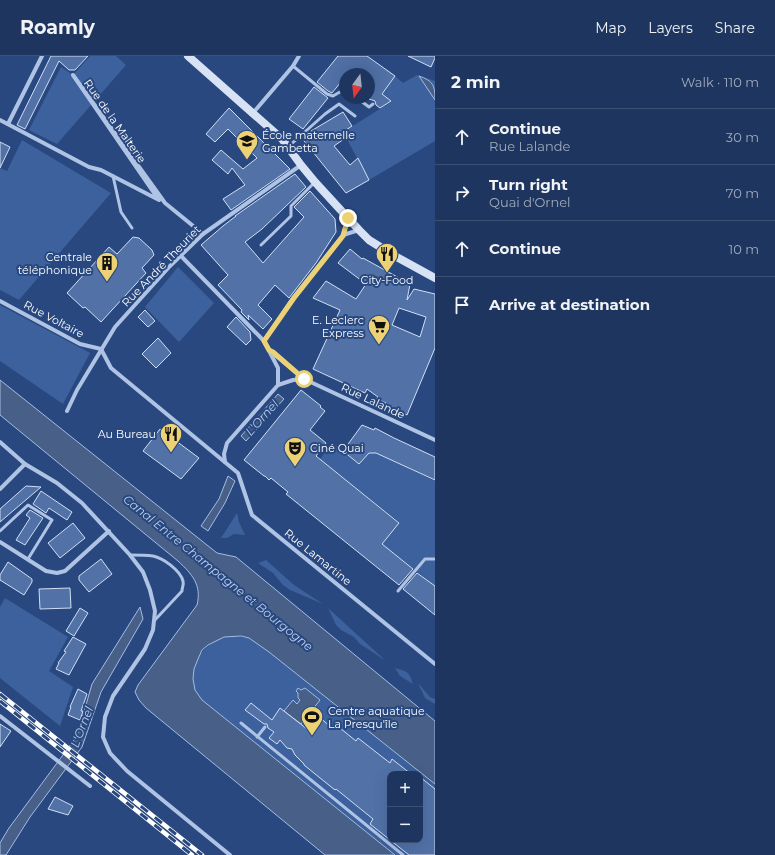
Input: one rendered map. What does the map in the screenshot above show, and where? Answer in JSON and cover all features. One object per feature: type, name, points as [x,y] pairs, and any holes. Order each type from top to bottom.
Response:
[{"type":"main road","points":[[188,56],[282,139],[288,147],[298,167],[315,182],[369,240],[435,278]]},
{"type":"street","points":[[8,124],[42,56]]},
{"type":"street","points":[[253,113],[293,66],[299,56]]},
{"type":"street","name":"Rue de la Malterie","points":[[0,120],[89,167],[101,170],[159,200],[73,75],[165,204],[203,234]]},
{"type":"street","name":"Rue André Theuriet","points":[[67,411],[77,390],[115,327],[170,266],[203,234],[298,167]]},
{"type":"street","points":[[264,341],[294,298],[341,237],[348,218]]},
{"type":"street","points":[[341,237],[359,230]]},
{"type":"street","points":[[181,256],[264,341],[278,368],[278,385]]},
{"type":"street","name":"Rue Voltaire","points":[[0,301],[80,344],[101,349]]},
{"type":"street","name":"Rue Lamartine","points":[[101,349],[111,368],[238,473],[252,515],[435,664]]},
{"type":"street","name":"Rue Lalande","points":[[269,350],[304,379],[435,440]]},
{"type":"street","points":[[225,463],[224,454],[227,443],[278,385],[293,380],[304,379]]},
{"type":"street","points":[[0,442],[25,464],[57,483],[82,503],[130,554],[143,572],[147,581],[154,611],[153,630],[145,649],[121,683],[108,707],[104,722],[103,737],[110,753],[127,771],[230,855]]},
{"type":"street","points":[[0,489],[25,464]]},
{"type":"street","points":[[0,542],[46,571],[61,573],[109,531]]},
{"type":"street","points":[[0,716],[90,786]]},
{"type":"lane","points":[[293,66],[327,94],[333,96],[339,92]]},
{"type":"lane","points":[[288,147],[325,114],[339,104],[355,116]]},
{"type":"lane","points":[[364,104],[369,108],[373,104]]},
{"type":"lane","points":[[113,176],[121,212],[132,228]]},
{"type":"lane","points":[[261,245],[291,216],[291,206],[315,182]]},
{"type":"lane","points":[[0,531],[28,505],[52,520],[28,559]]},
{"type":"lane","points":[[130,554],[153,556],[162,559],[179,573],[182,579],[182,591],[154,621]]},
{"type":"lane","points":[[398,591],[425,560],[434,560]]},
{"type":"lane","points":[[241,723],[403,855]]},
{"type":"lane","points":[[258,737],[265,727]]},
{"type":"shaded area","points":[[90,56],[116,56],[126,65],[57,144],[29,130],[61,67],[73,75]]},
{"type":"shaded area","points":[[417,75],[435,81],[435,141],[369,180],[343,132],[391,102],[382,94],[395,76],[403,83]]},
{"type":"shaded area","points":[[22,140],[111,193],[19,300],[0,290],[0,168],[7,171]]},
{"type":"shaded area","points":[[178,267],[214,303],[179,342],[145,307]]},
{"type":"shaded area","points":[[0,305],[90,353],[63,404],[0,361]]},
{"type":"shaded area","points":[[332,443],[359,464],[369,453],[376,453],[435,481],[435,586],[382,544],[399,522],[320,459]]},
{"type":"shaded area","points":[[237,513],[245,535],[234,534],[227,538],[221,538]]},
{"type":"shaded area","points":[[266,560],[294,585],[323,604],[290,590],[283,585],[273,573],[258,563]]},
{"type":"shaded area","points":[[5,598],[68,637],[49,671],[73,687],[60,726],[0,678],[0,607]]},
{"type":"shaded area","points":[[328,608],[386,661],[360,644],[354,637],[341,630],[336,625]]},
{"type":"shaded area","name":"Centre aquatique La Presqu'île","points":[[230,636],[249,638],[269,652],[419,771],[387,771],[387,843],[423,843],[423,774],[435,784],[435,855],[395,855],[202,700],[195,689],[193,669],[201,654],[214,642]]},
{"type":"shaded area","points":[[395,668],[403,670],[407,673],[413,684],[400,676]]},
{"type":"shaded area","points":[[418,683],[430,697],[435,699],[435,704],[425,698]]},
{"type":"water","points":[[419,76],[430,82],[434,87],[435,100]]},
{"type":"water","name":"Canal Entre Champagne et Bourgogne","points":[[0,380],[217,553],[236,557],[435,721],[435,784],[423,774],[423,771],[419,771],[269,652],[249,638],[241,636],[224,637],[208,645],[202,650],[194,669],[193,679],[195,690],[202,700],[395,855],[325,855],[146,708],[139,700],[135,692],[138,685],[197,605],[198,592],[195,580],[178,561],[0,415]]},
{"type":"water","name":"L'Ornel","points":[[278,394],[284,399],[246,441],[241,436]]},
{"type":"water","points":[[228,476],[235,481],[225,503],[208,531],[201,526],[219,499]]},
{"type":"water","name":"L'Ornel","points":[[140,607],[143,619],[101,692],[82,747],[30,817],[6,855],[0,855],[0,843],[9,828],[77,736],[92,684]]},
{"type":"water","points":[[298,688],[301,690],[305,688],[320,700],[301,724],[284,711],[293,700],[297,704],[300,700],[296,691]]},
{"type":"building","points":[[51,56],[88,56],[75,70],[69,70],[59,61],[25,129],[17,125]]},
{"type":"building","points":[[338,56],[367,56],[395,76],[382,94],[391,101],[380,108],[376,105],[375,101],[375,68],[339,68],[339,84],[332,93],[317,82]]},
{"type":"building","points":[[408,56],[435,56],[435,58],[431,67]]},
{"type":"building","points":[[314,87],[328,98],[303,129],[289,119]]},
{"type":"building","name":"École maternelle Gambetta","points":[[229,108],[290,169],[231,210],[223,199],[245,185],[232,168],[228,174],[212,160],[221,150],[243,169],[257,158],[228,129],[215,142],[206,134]]},
{"type":"building","points":[[343,112],[352,126],[343,132],[345,135],[344,139],[334,146],[350,165],[358,158],[369,180],[346,193],[304,141],[311,131]]},
{"type":"building","points":[[0,142],[10,147],[0,168]]},
{"type":"building","points":[[295,174],[306,187],[262,229],[245,242],[263,263],[304,217],[294,207],[310,191],[335,219],[336,232],[316,263],[289,298],[275,285],[258,305],[272,319],[263,329],[248,315],[249,320],[241,312],[242,310],[218,285],[228,275],[201,245],[235,216]]},
{"type":"building","name":"Centrale téléphonique","points":[[133,237],[139,238],[152,250],[154,255],[142,268],[146,273],[101,322],[67,293],[109,247],[117,254]]},
{"type":"building","name":"E. Leclerc Express","points":[[350,249],[362,259],[363,258],[410,284],[407,300],[414,289],[435,294],[435,348],[407,415],[385,405],[386,403],[377,399],[378,397],[367,389],[365,393],[313,369],[340,310],[313,298],[326,281],[356,299],[366,284],[338,263]],"holes":[[[399,308],[426,317],[420,337],[392,325]]]},
{"type":"building","points":[[145,310],[155,321],[148,327],[138,317]]},
{"type":"building","points":[[236,317],[250,332],[251,340],[246,345],[227,327]]},
{"type":"building","points":[[158,338],[171,353],[156,368],[142,354]]},
{"type":"building","points":[[301,390],[325,411],[310,430],[326,443],[316,456],[399,523],[382,544],[413,569],[399,585],[286,494],[288,492],[271,478],[269,480],[244,460]]},
{"type":"building","points":[[362,425],[374,430],[375,428],[435,457],[435,480],[376,453],[369,453],[359,464],[343,451]]},
{"type":"building","name":"Au Bureau","points":[[160,429],[199,458],[181,479],[143,451]]},
{"type":"building","points":[[26,486],[41,487],[0,522],[0,509]]},
{"type":"building","points":[[41,491],[72,512],[67,520],[49,508],[46,513],[33,504]]},
{"type":"building","points":[[30,510],[43,518],[25,545],[16,540],[30,518],[26,515]]},
{"type":"building","points":[[73,523],[85,538],[60,558],[48,543]]},
{"type":"building","points":[[101,559],[112,574],[89,592],[79,580],[79,576]]},
{"type":"building","points":[[8,562],[32,579],[32,582],[24,595],[0,580],[0,575]]},
{"type":"building","points":[[417,573],[435,586],[435,615],[403,589]]},
{"type":"building","points":[[70,588],[71,608],[40,609],[39,589]]},
{"type":"building","points":[[80,608],[88,613],[74,636],[66,631]]},
{"type":"building","points":[[73,637],[86,644],[69,675],[56,669],[58,663],[66,652],[64,651]]},
{"type":"building","points":[[78,689],[87,694],[81,711],[83,711],[80,720],[68,715]]},
{"type":"building","points":[[251,703],[272,720],[280,708],[307,729],[318,716],[332,728],[335,724],[356,741],[358,738],[390,763],[392,759],[407,771],[387,771],[387,838],[370,824],[373,819],[304,765],[292,749],[287,748],[280,740],[277,744],[269,738],[274,732],[268,728],[267,724],[264,724],[245,710]]},
{"type":"building","points":[[0,724],[11,731],[0,747]]},
{"type":"building","points":[[423,779],[435,789],[435,855],[409,855],[394,843],[423,843]]},
{"type":"building","points":[[55,797],[73,806],[68,815],[48,809]]},
{"type":"railway","points":[[0,694],[202,855]]},
{"type":"railway","points":[[0,701],[192,855]]},
{"type":"place","name":"École maternelle Gambetta","points":[[247,160]]},
{"type":"place","name":"City-Food","points":[[387,274]]},
{"type":"place","name":"Centrale téléphonique","points":[[107,282]]},
{"type":"place","name":"E. Leclerc Express","points":[[379,346]]},
{"type":"place","name":"Au Bureau","points":[[171,454]]},
{"type":"place","name":"Ciné Quai","points":[[295,468]]},
{"type":"place","name":"Centre aquatique La Presqu'île","points":[[312,736]]},
{"type":"route","points":[[304,379],[269,350],[264,341],[294,298],[343,236],[348,218]]}]
